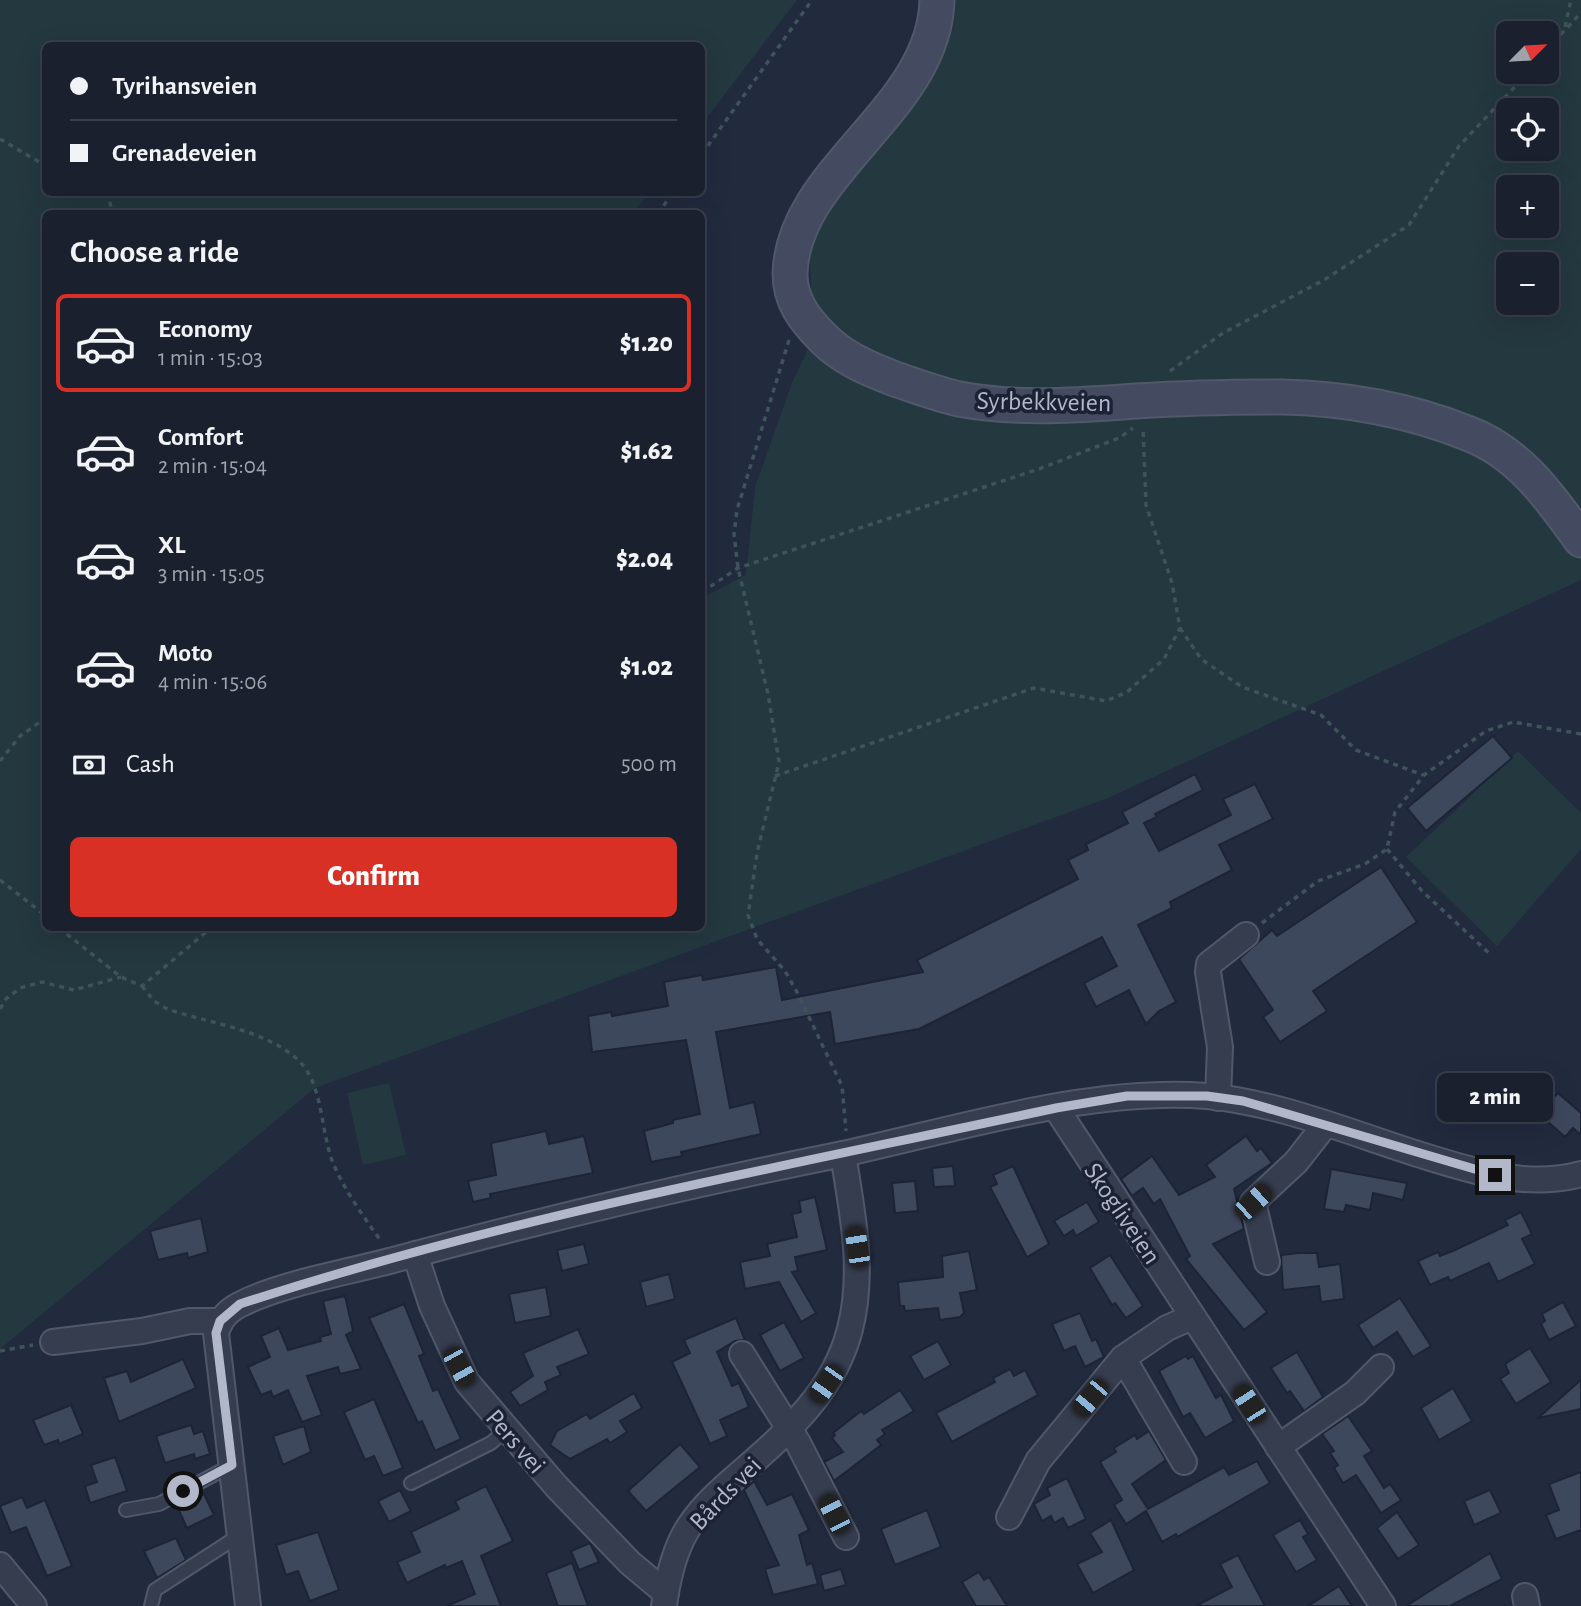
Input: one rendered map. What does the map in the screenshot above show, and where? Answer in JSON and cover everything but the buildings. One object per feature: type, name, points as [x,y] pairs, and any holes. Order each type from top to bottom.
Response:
[{"type":"main road","name":"Syrbekkveien","points":[[937,0],[933,36],[918,70],[823,192],[799,230],[793,247],[790,276],[801,314],[845,357],[937,393],[987,403],[1145,411],[1284,397],[1352,404],[1431,420],[1471,434],[1525,468],[1581,540]]},
{"type":"street","points":[[1218,1098],[1220,1047],[1209,964],[1246,935]]},
{"type":"street","points":[[53,1342],[142,1331],[190,1321],[220,1321],[240,1304],[405,1257],[685,1186],[1056,1108],[1127,1096],[1218,1098],[1271,1108],[1495,1175],[1548,1180],[1581,1174]]},
{"type":"street","name":"Skogliveien","points":[[1056,1108],[1383,1606]]},
{"type":"street","points":[[1267,1262],[1253,1202],[1296,1162],[1325,1125]]},
{"type":"street","name":"Bårds vei","points":[[665,1600],[671,1568],[689,1527],[722,1489],[790,1430],[826,1384],[850,1331],[857,1267],[843,1154]]},
{"type":"street","name":"Pers vei","points":[[405,1257],[467,1382],[506,1430],[665,1600]]},
{"type":"street","points":[[1009,1517],[1038,1461],[1123,1358],[1167,1328],[1192,1317]]},
{"type":"street","points":[[220,1321],[217,1344],[248,1606]]},
{"type":"street","points":[[742,1354],[790,1430],[846,1537]]},
{"type":"street","points":[[1123,1358],[1184,1462]]},
{"type":"street","points":[[1278,1447],[1355,1394],[1381,1367]]},
{"type":"street","points":[[0,1565],[34,1606]]},
{"type":"lane","points":[[411,1483],[491,1443],[506,1430]]},
{"type":"lane","points":[[126,1510],[159,1504],[232,1465]]},
{"type":"lane","points":[[151,1606],[155,1590],[240,1534]]},
{"type":"path","points":[[705,150],[813,0]]},
{"type":"path","points":[[1565,27],[1571,0]]},
{"type":"path","points":[[1559,34],[1581,12]]},
{"type":"path","points":[[705,591],[738,568],[1039,469],[1119,438],[1145,411],[1163,377],[1223,333],[1324,280],[1409,225],[1459,146],[1518,84]]},
{"type":"path","points":[[0,139],[42,164]]},
{"type":"path","points":[[801,314],[789,341],[737,510],[734,534],[738,568],[768,694],[779,762],[757,853],[748,915],[757,939],[785,971],[797,992],[842,1086],[846,1128],[843,1154]]},
{"type":"path","points":[[1145,411],[1146,505],[1172,583],[1180,628],[1201,659],[1242,687],[1321,715],[1356,750],[1424,775]]},
{"type":"path","points":[[775,776],[1034,688],[1106,701],[1127,692],[1164,659],[1180,628]]},
{"type":"path","points":[[0,761],[20,736],[42,721]]},
{"type":"path","points":[[1246,935],[1318,881],[1365,864],[1387,849],[1395,812],[1424,775],[1486,731],[1513,722],[1581,734]]},
{"type":"path","points":[[1387,849],[1422,891],[1491,955]]},
{"type":"path","points":[[0,880],[42,913]]},
{"type":"path","points":[[63,931],[121,977],[142,986],[154,1001],[167,1009],[261,1037],[297,1058],[311,1077],[332,1162],[353,1202],[405,1257]]},
{"type":"path","points":[[142,986],[208,931]]},
{"type":"path","points":[[0,1009],[20,988],[42,982],[74,990],[121,977]]},
{"type":"path","points":[[0,1351],[53,1342]]},
{"type":"shaded area","points":[[0,0],[797,0],[705,120],[705,42],[42,42],[42,196],[647,196],[635,210],[42,210],[42,931],[705,931],[705,596],[746,575],[755,487],[792,383],[822,319],[813,306],[811,288],[810,263],[816,226],[913,100],[935,56],[954,0],[1581,0],[1581,580],[1108,798],[315,1088],[0,1349]]},
{"type":"shaded area","points":[[1518,751],[1581,813],[1581,849],[1497,946],[1406,857]]},
{"type":"shaded area","points":[[389,1083],[406,1155],[363,1165],[347,1093]]},
{"type":"route","points":[[183,1491],[232,1465],[216,1333],[220,1321],[240,1304],[289,1288],[506,1230],[677,1188],[1108,1097],[1143,1095],[1207,1096],[1243,1101],[1459,1167],[1495,1175]]}]
